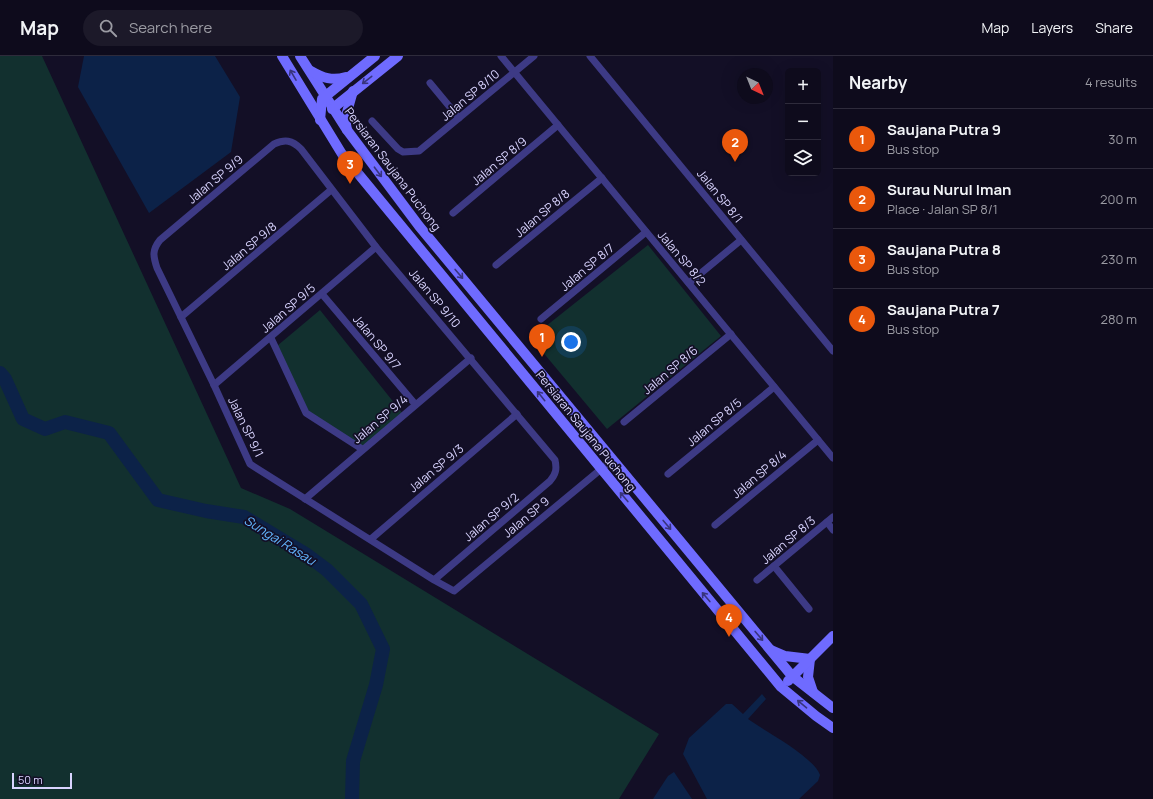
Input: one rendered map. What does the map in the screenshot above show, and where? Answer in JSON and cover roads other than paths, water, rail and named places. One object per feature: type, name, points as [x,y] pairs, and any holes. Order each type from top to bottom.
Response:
[{"type":"street","name":"Persiaran Saujana Puchong","points":[[282,56],[342,154],[781,687],[833,728]]},
{"type":"street","name":"Persiaran Saujana Puchong","points":[[300,56],[332,109],[419,226],[792,676],[833,708]]},
{"type":"street","points":[[320,120],[320,106],[325,96],[375,56]]},
{"type":"street","points":[[304,94],[320,106],[332,109],[398,56]]},
{"type":"street","name":"Jalan SP 8/2","points":[[501,56],[833,458]]},
{"type":"street","name":"Jalan SP 8/10","points":[[372,121],[398,149],[403,152],[419,151],[534,56]]},
{"type":"street","name":"Jalan SP 8/1","points":[[590,56],[833,351]]},
{"type":"street","points":[[309,70],[321,77],[329,79],[336,80],[348,77]]},
{"type":"street","points":[[430,83],[459,118]]},
{"type":"street","points":[[347,130],[345,118],[353,91]]},
{"type":"street","name":"Jalan SP 8/9","points":[[453,213],[558,126]]},
{"type":"street","name":"Jalan SP 9/9","points":[[154,248],[160,240],[274,144],[288,140],[295,143]]},
{"type":"street","name":"Jalan SP 9/10","points":[[295,143],[376,247],[471,358],[555,460],[557,468]]},
{"type":"street","name":"Jalan SP 8/8","points":[[496,265],[602,178]]},
{"type":"street","name":"Jalan SP 9/8","points":[[181,317],[331,190]]},
{"type":"street","name":"Jalan SP 8/7","points":[[541,319],[646,232]]},
{"type":"street","points":[[689,283],[741,240]]},
{"type":"street","name":"Jalan SP 9/5","points":[[214,385],[376,247]]},
{"type":"street","name":"Jalan SP 9/1","points":[[154,248],[153,256],[157,268],[214,385],[250,464],[434,580],[454,591]]},
{"type":"street","name":"Jalan SP 9/7","points":[[322,294],[415,404]]},
{"type":"street","name":"Jalan SP 8/6","points":[[624,422],[730,334]]},
{"type":"street","points":[[271,338],[306,413],[362,449]]},
{"type":"street","name":"Jalan SP 9/4","points":[[305,499],[362,449],[471,358]]},
{"type":"street","name":"Jalan SP 8/5","points":[[668,474],[774,387]]},
{"type":"street","name":"Jalan SP 9/3","points":[[371,539],[517,414]]},
{"type":"street","name":"Jalan SP 8/4","points":[[715,525],[818,440]]},
{"type":"street","name":"Jalan SP 9","points":[[454,591],[612,460]]},
{"type":"street","name":"Jalan SP 9/2","points":[[434,580],[550,482],[555,475],[557,468]]},
{"type":"street","name":"Jalan SP 8/3","points":[[757,580],[833,517]]},
{"type":"street","points":[[827,522],[833,530]]},
{"type":"street","points":[[774,566],[809,609]]},
{"type":"street","points":[[781,687],[833,636]]},
{"type":"street","points":[[770,649],[785,656],[810,659]]},
{"type":"street","points":[[810,659],[808,677],[813,693]]},
{"type":"water","points":[[84,56],[215,56],[240,97],[231,152],[149,213],[78,87]]},
{"type":"water","points":[[762,694],[766,699],[748,719],[799,752],[816,768],[820,775],[818,781],[799,799],[707,799],[683,754],[689,738],[726,704],[732,704],[743,714]]},
{"type":"water","points":[[674,772],[692,799],[653,799],[668,776]]},
{"type":"waterway","name":"Sungai Rasau","points":[[0,373],[5,379],[23,419],[45,429],[65,422],[109,433],[158,500],[206,511],[244,517],[307,555],[327,570],[361,604],[383,649],[376,685],[353,761],[352,799]]},
{"type":"place","name":"Surau Nurul Iman","points":[[735,162]]},
{"type":"place","name":"Saujana Putra 8","points":[[350,184]]},
{"type":"place","name":"Saujana Putra 9","points":[[542,357]]},
{"type":"place","name":"Saujana Putra 7","points":[[729,637]]}]
